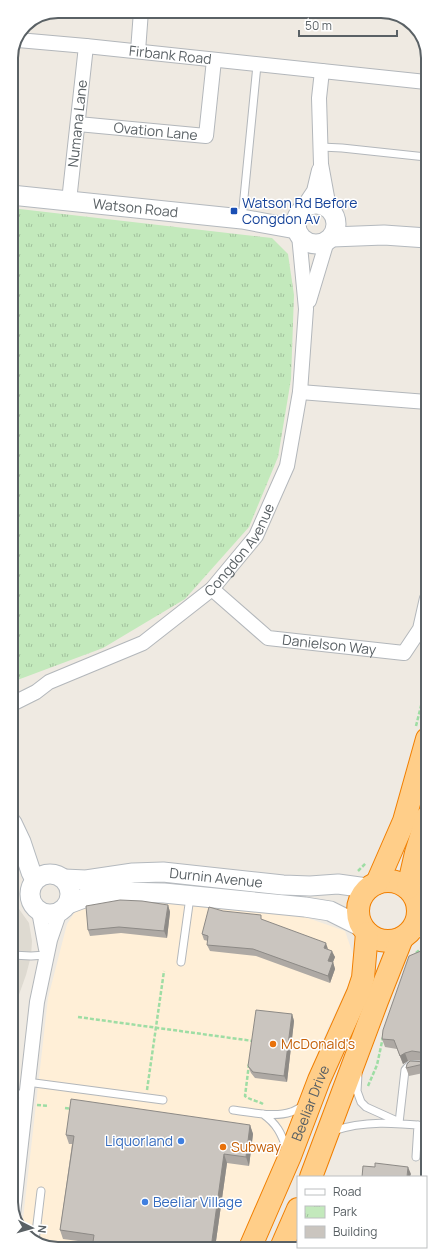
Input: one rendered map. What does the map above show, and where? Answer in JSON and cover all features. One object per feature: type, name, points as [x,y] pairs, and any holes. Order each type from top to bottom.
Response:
[{"type":"highway","points":[[421,760],[404,821],[372,885],[363,894],[358,906],[359,920],[364,930],[373,938],[388,942],[414,931],[418,916],[416,892],[416,853],[421,837]]},
{"type":"highway","points":[[372,885],[385,881],[393,881],[416,892]]},
{"type":"highway","name":"Beeliar Drive","points":[[253,1242],[358,993],[363,978],[364,930]]},
{"type":"highway","name":"Beeliar Drive","points":[[310,1176],[357,1054],[414,931]]},
{"type":"highway","points":[[284,1242],[297,1211]]},
{"type":"street","points":[[138,51],[141,18]]},
{"type":"street","name":"Firbank Road","points":[[22,40],[138,51],[421,81]]},
{"type":"street","name":"Numana Lane","points":[[69,201],[86,46]]},
{"type":"street","name":"Ovation Lane","points":[[78,124],[206,136],[214,60]]},
{"type":"street","points":[[321,164],[314,191],[296,216],[297,232],[303,240],[315,244],[321,244],[329,239],[335,231],[321,164],[319,98],[322,71]]},
{"type":"street","name":"Watson Road","points":[[18,196],[250,220],[297,232]]},
{"type":"street","points":[[302,208],[317,203],[332,213],[384,235]]},
{"type":"street","name":"Watson Road","points":[[250,220],[302,208]]},
{"type":"street","name":"Congdon Avenue","points":[[18,701],[36,692],[49,682],[143,643],[212,589],[256,536],[287,466],[300,392],[306,309],[297,232]]},
{"type":"street","points":[[329,239],[384,235],[421,238]]},
{"type":"street","name":"Congdon Avenue","points":[[306,309],[329,239]]},
{"type":"street","points":[[300,392],[421,402]]},
{"type":"street","name":"Danielson Way","points":[[212,589],[268,638],[404,653],[420,629],[421,625]]},
{"type":"street","points":[[18,694],[36,692]]},
{"type":"street","points":[[18,836],[35,880]]},
{"type":"street","points":[[18,1164],[25,1094],[37,1002],[46,955],[50,940],[70,897],[68,884],[21,842]]},
{"type":"street","name":"Durnin Avenue","points":[[59,876],[86,880],[133,873],[163,872],[192,886],[330,912],[364,930]]},
{"type":"street","points":[[46,955],[44,932],[39,911],[32,902],[30,890],[35,880],[40,876],[46,874],[59,876]]},
{"type":"street","name":"Durnin Avenue","points":[[64,908],[84,898],[120,892],[164,893],[192,886],[372,885]]},
{"type":"street","points":[[39,911],[50,914],[64,908]]},
{"type":"lane","points":[[250,220],[257,64]]},
{"type":"lane","points":[[321,147],[421,156]]},
{"type":"lane","points":[[181,962],[192,886]]},
{"type":"lane","points":[[18,955],[46,955]]},
{"type":"lane","points":[[357,1054],[358,1091],[360,1101],[366,1107],[399,1123]]},
{"type":"lane","points":[[399,1123],[405,1070],[412,1064],[421,1065]]},
{"type":"lane","points":[[25,1094],[146,1098],[163,1100]]},
{"type":"lane","points":[[233,1110],[263,1114],[290,1113],[311,1102]]},
{"type":"lane","points":[[263,1114],[273,1121],[280,1132],[290,1156]]},
{"type":"lane","points":[[328,1132],[340,1128],[369,1123],[399,1123],[421,1125]]},
{"type":"lane","points":[[416,1157],[418,1125]]},
{"type":"lane","points":[[36,1235],[41,1191]]},
{"type":"path","points":[[146,1098],[164,971]]},
{"type":"path","points":[[78,1017],[253,1041],[252,1048]]},
{"type":"path","points":[[245,1096],[250,1061]]},
{"type":"path","points":[[25,1094],[49,1106]]},
{"type":"path","points":[[65,1108],[74,1110]]},
{"type":"shaded area","points":[[167,900],[305,917],[345,931],[355,960],[352,977],[327,1030],[304,1088],[305,1099],[241,1242],[56,1242],[38,1237],[30,1230],[23,1220],[48,998],[67,924],[77,909],[106,901]]},
{"type":"shaded area","points":[[18,905],[29,923],[32,941],[31,956],[18,997]]},
{"type":"green space","points":[[18,209],[272,238],[288,254],[294,295],[291,379],[278,457],[249,527],[185,599],[103,648],[18,680]]},
{"type":"building","points":[[120,900],[142,901],[168,905],[164,931],[119,927],[88,930],[86,906]]},
{"type":"building","points":[[209,907],[223,911],[261,915],[261,919],[326,943],[324,948],[332,951],[328,961],[333,962],[328,976],[253,949],[207,945],[208,936],[202,934]]},
{"type":"building","points":[[421,951],[421,1052],[412,1051],[400,1056],[394,1040],[382,1039],[383,1030],[409,956]]},
{"type":"building","points":[[256,1010],[292,1014],[284,1076],[253,1072],[248,1066]]},
{"type":"building","points":[[410,1061],[421,1062],[421,1065],[406,1068]]},
{"type":"building","name":"Beeliar Village","points":[[71,1099],[250,1125],[246,1157],[224,1154],[212,1242],[93,1242],[94,1235],[60,1230],[74,1136],[66,1135]]},
{"type":"building","points":[[375,1163],[408,1167],[407,1176],[362,1176],[363,1166],[375,1167]]},
{"type":"place","name":"Watson Rd Before Congdon Av","points":[[234,211]]},
{"type":"place","name":"McDonald's","points":[[273,1044]]},
{"type":"place","name":"Liquorland","points":[[181,1141]]},
{"type":"place","name":"Subway","points":[[223,1147]]},
{"type":"place","name":"Beeliar Village","points":[[145,1202]]}]
